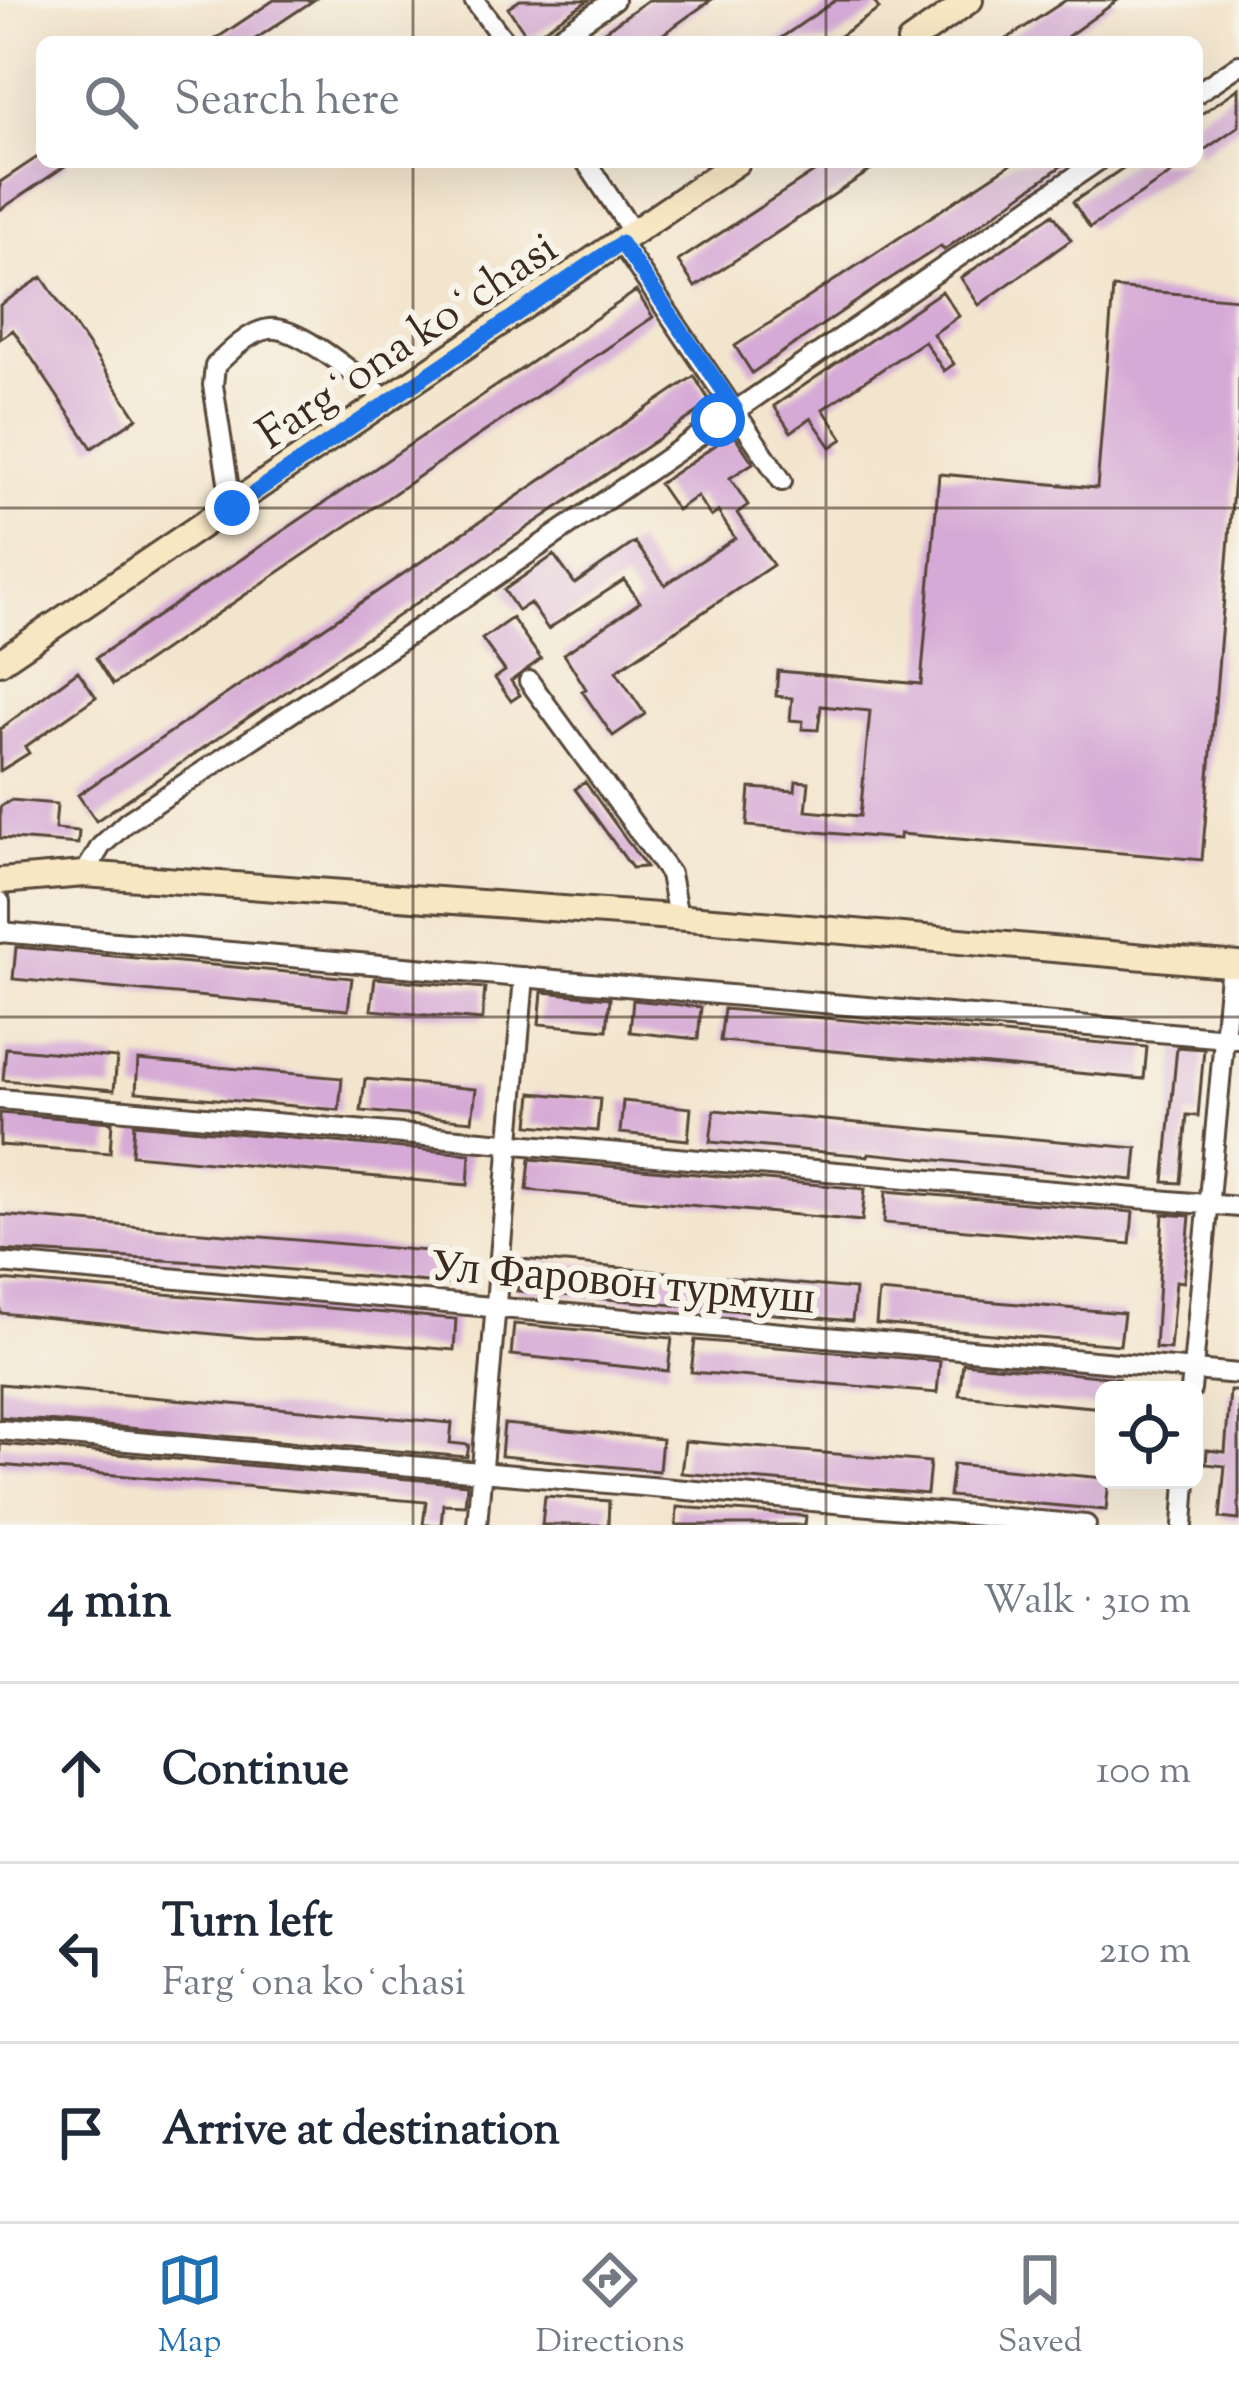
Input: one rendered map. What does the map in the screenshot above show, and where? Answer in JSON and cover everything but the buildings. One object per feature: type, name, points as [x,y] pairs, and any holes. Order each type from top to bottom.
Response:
[{"type":"main road","points":[[919,36],[970,0]]},
{"type":"main road","name":"Fargʻona koʻchasi","points":[[3,654],[232,508],[728,168]]},
{"type":"main road","points":[[0,881],[84,874],[678,917],[1235,965]]},
{"type":"street","points":[[474,0],[501,36]]},
{"type":"street","points":[[561,36],[614,0]]},
{"type":"street","points":[[1203,89],[1239,64]]},
{"type":"street","points":[[589,168],[627,238],[782,482]]},
{"type":"street","points":[[84,874],[101,846],[127,822],[467,596],[1087,168]]},
{"type":"street","points":[[232,508],[213,385],[215,366],[258,332],[292,331],[390,401]]},
{"type":"street","points":[[529,680],[670,874],[678,917]]},
{"type":"street","points":[[0,902],[0,932],[1233,1038]]},
{"type":"street","points":[[1192,1380],[1233,1038],[1235,965]]},
{"type":"street","points":[[477,1525],[524,977]]},
{"type":"street","points":[[0,1099],[1239,1207]]},
{"type":"street","name":"Ул Фаровон турмуш","points":[[0,1263],[496,1308],[1192,1380],[1239,1374]]},
{"type":"street","points":[[0,1430],[1086,1525]]},
{"type":"street","points":[[1183,1525],[1185,1489]]},
{"type":"route","points":[[232,508],[621,243],[735,408],[718,420]]}]
